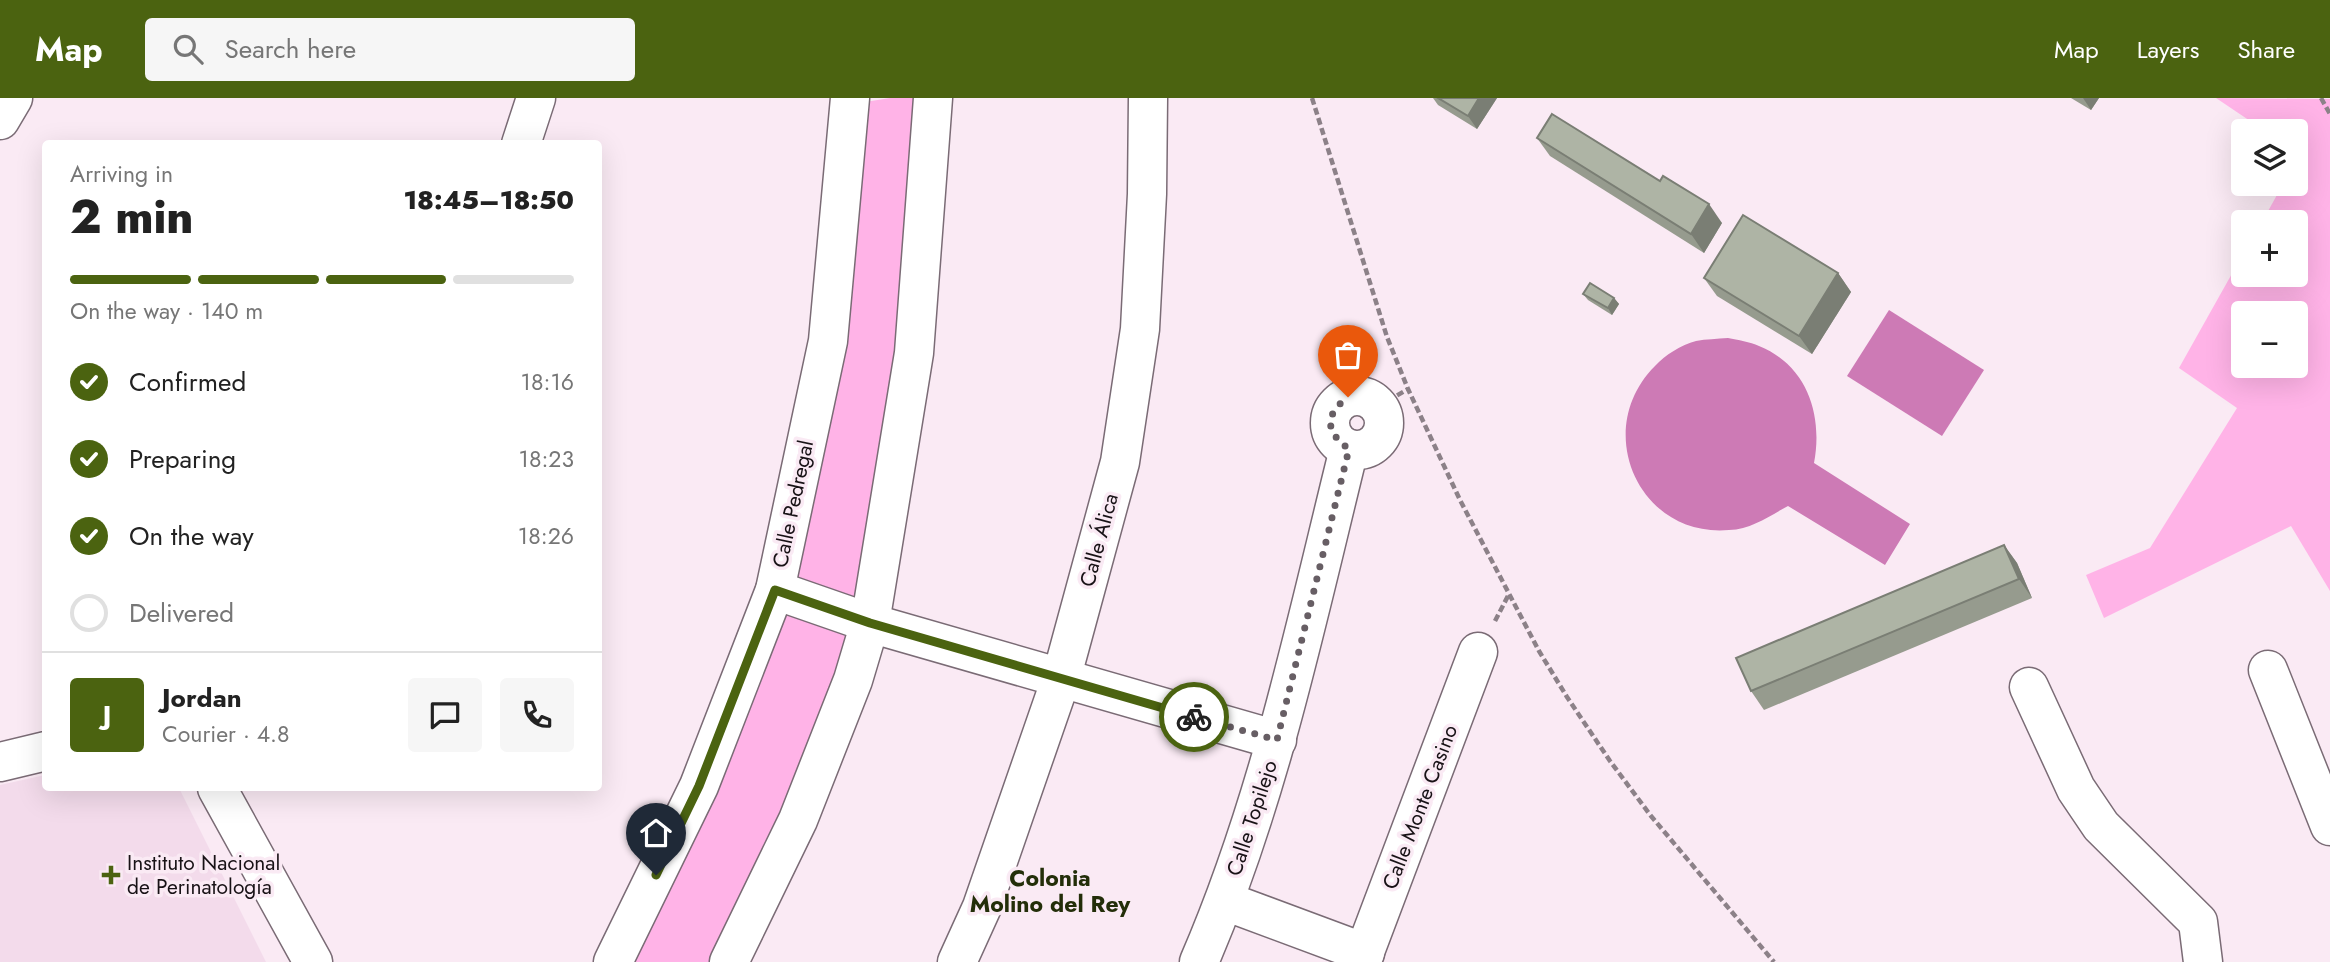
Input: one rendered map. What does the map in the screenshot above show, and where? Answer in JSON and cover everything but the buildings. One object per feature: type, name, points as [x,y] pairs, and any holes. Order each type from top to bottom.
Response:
[{"type":"street","points":[[0,120],[13,98]]},
{"type":"street","points":[[522,140],[536,98]]},
{"type":"street","points":[[729,962],[798,820],[853,680],[870,623],[914,353],[933,98]]},
{"type":"street","name":"Calle Álica","points":[[957,962],[982,907],[1061,679],[1120,462],[1140,329],[1147,194],[1148,98]]},
{"type":"street","name":"Calle Pedregal","points":[[613,962],[699,786],[775,590],[828,341],[855,99]]},
{"type":"street","name":"Calle Topilejo","points":[[1199,962],[1225,901],[1277,740],[1349,449],[1335,439],[1330,423],[1335,407],[1348,397],[1393,398]]},
{"type":"street","points":[[775,590],[870,623],[1277,740]]},
{"type":"street","name":"Calle Monte Casino","points":[[1363,958],[1478,652]]},
{"type":"street","points":[[2268,670],[2330,826]]},
{"type":"street","points":[[2029,687],[2076,789],[2101,826],[2198,922],[2203,962]]},
{"type":"street","points":[[0,762],[42,752]]},
{"type":"street","points":[[219,791],[313,962]]},
{"type":"street","name":"Calle Topilejo","points":[[1225,901],[1363,958]]},
{"type":"path","points":[[1312,98],[1387,337],[1393,398],[1460,500],[1539,651],[1567,697],[1651,816],[1774,962]]},
{"type":"path","points":[[2320,98],[2330,114]]},
{"type":"shaded area","points":[[890,98],[929,98],[868,588],[724,962],[616,962],[786,565],[853,104]]},
{"type":"shaded area","points":[[2216,98],[2330,99],[2330,591],[2291,526],[2104,618],[2086,575],[2150,548],[2237,408],[2179,368],[2231,275],[2231,287],[2308,287],[2308,210],[2269,210],[2276,196],[2308,196],[2308,119],[2247,119]]},
{"type":"shaded area","points":[[1889,310],[1984,370],[1942,436],[1847,376]]},
{"type":"shaded area","points":[[1728,338],[1744,341],[1776,355],[1790,366],[1800,379],[1808,394],[1816,428],[1814,463],[1910,524],[1885,565],[1788,506],[1753,525],[1729,530],[1697,528],[1670,517],[1649,498],[1634,475],[1627,448],[1627,420],[1636,392],[1655,366],[1674,351],[1696,341]]},
{"type":"shaded area","name":"Instituto Nacional de Perinatología","points":[[42,776],[42,791],[180,791],[266,962],[0,962],[0,785]]},
{"type":"way so far","points":[[1194,717],[1277,740],[1349,449],[1335,439],[1330,423],[1335,407],[1348,397]]},
{"type":"place","name":"Instituto Nacional de Perinatología","points":[[111,875]]},
{"type":"district","name":"Colonia Molino del Rey","points":[[1050,891]]},
{"type":"route","points":[[656,875],[699,786],[775,590],[870,623],[1194,717]]}]
